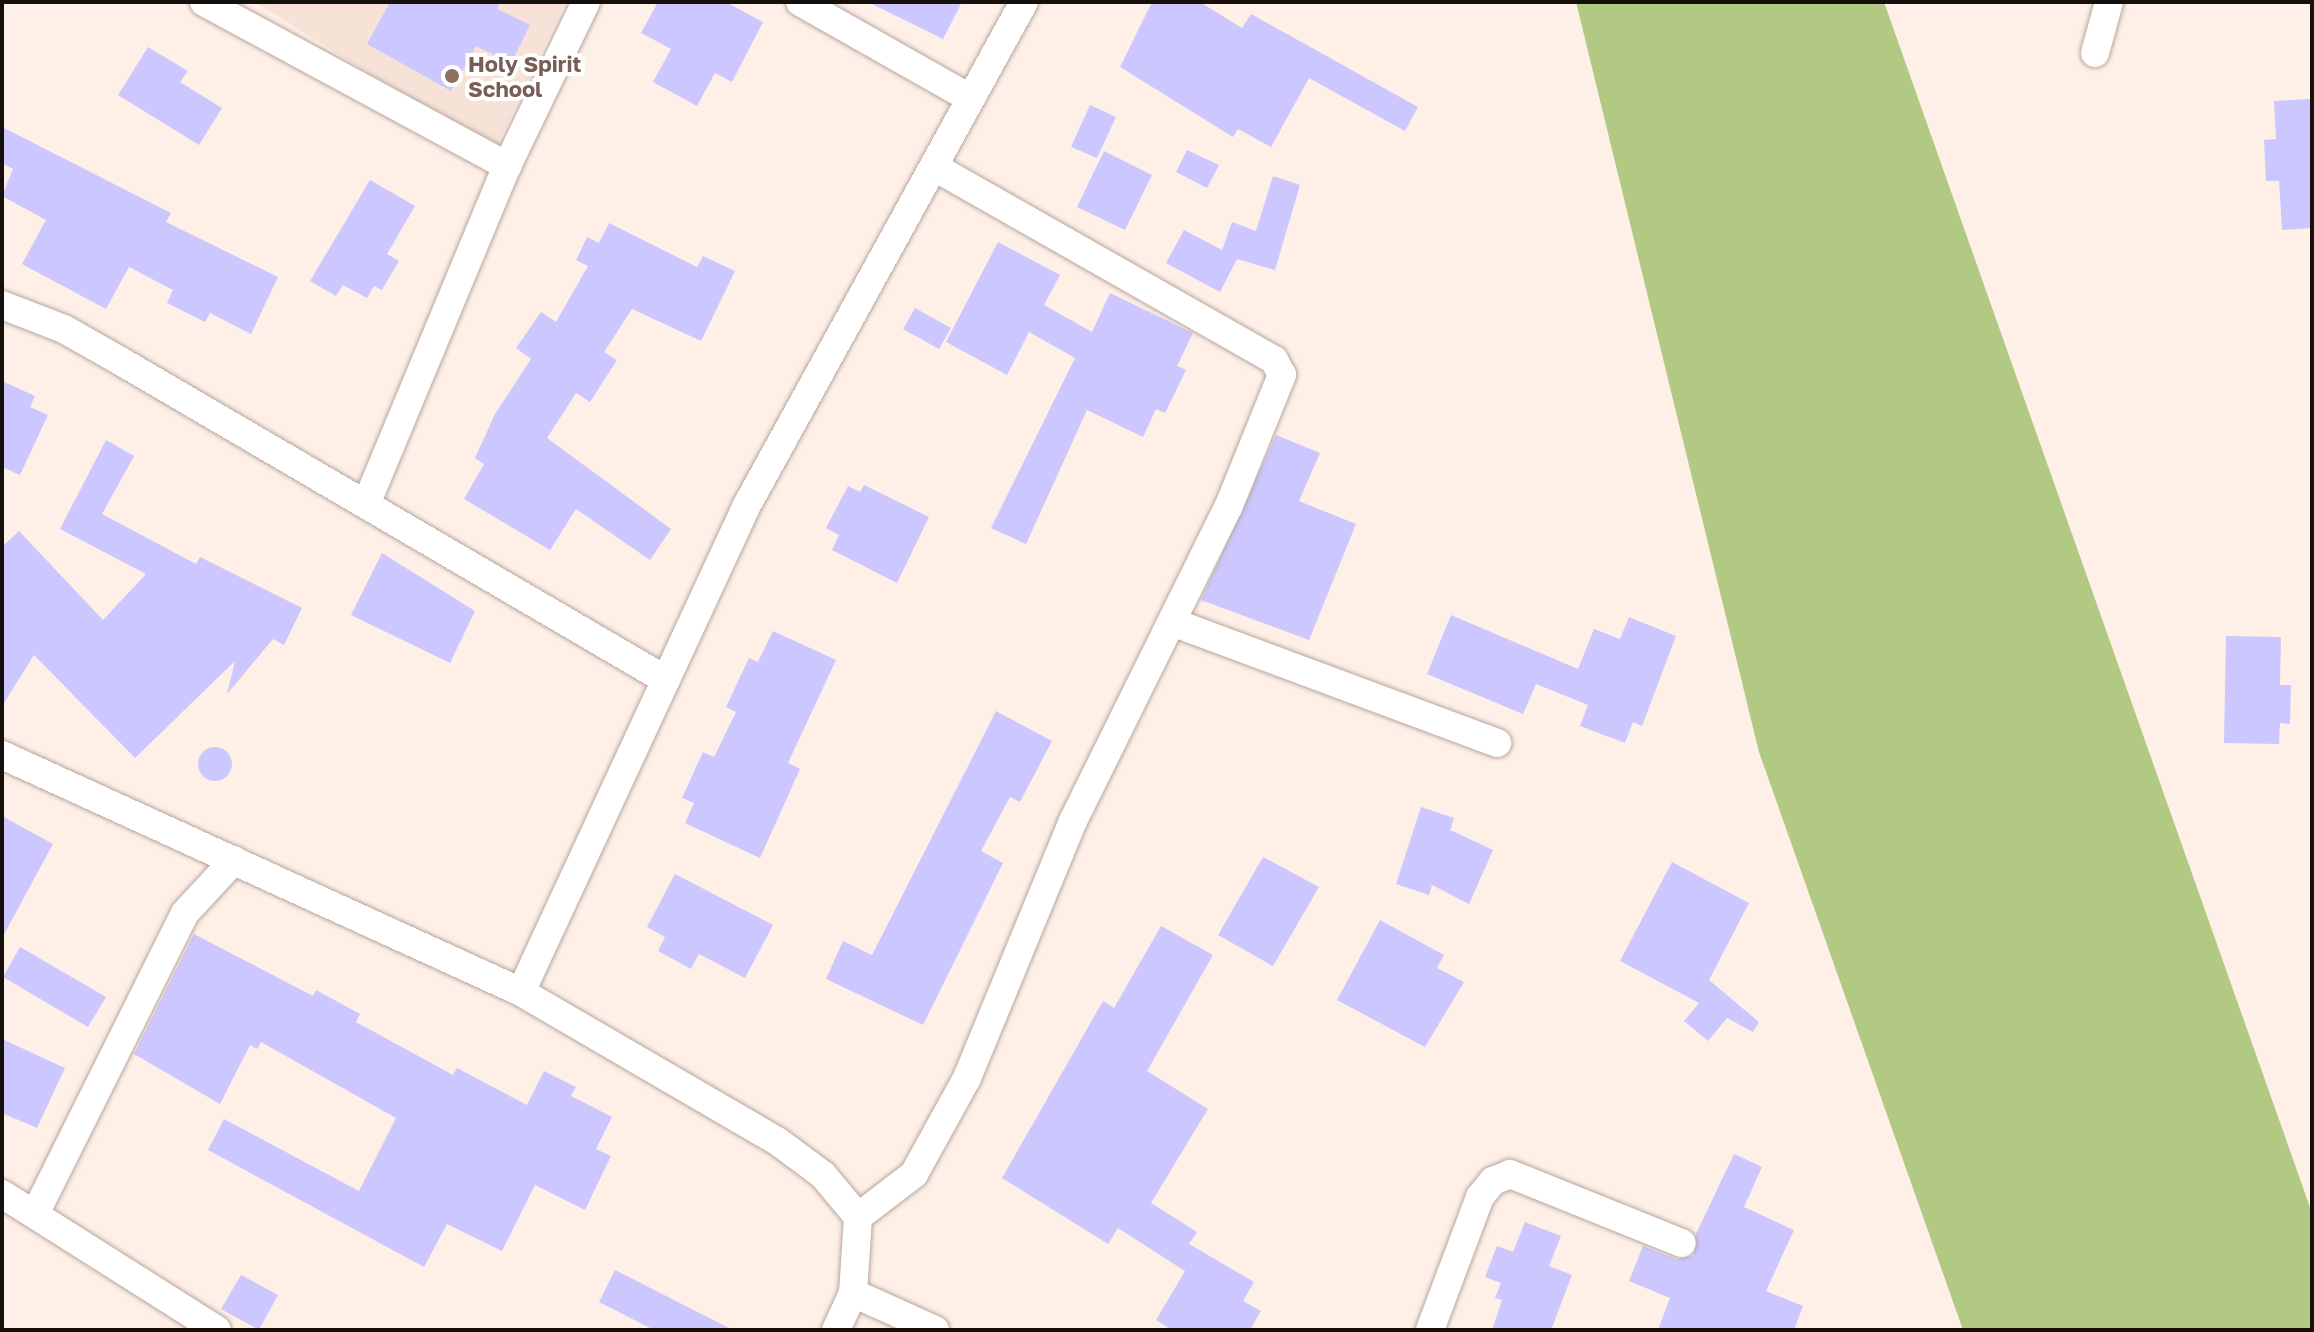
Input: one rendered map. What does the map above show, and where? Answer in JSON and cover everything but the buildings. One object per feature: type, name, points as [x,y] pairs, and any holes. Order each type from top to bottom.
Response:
[{"type":"street","points":[[204,2],[507,166]]},
{"type":"street","points":[[367,502],[507,166],[586,2]]},
{"type":"street","points":[[800,2],[970,98]]},
{"type":"street","points":[[521,992],[747,505],[936,168],[970,98],[1024,2]]},
{"type":"street","points":[[2095,53],[2109,2]]},
{"type":"street","points":[[858,1217],[914,1174],[967,1078],[1073,821],[1228,508],[1282,375],[1274,360],[1261,352],[936,168]]},
{"type":"street","points":[[2,305],[64,329],[367,502],[666,680]]},
{"type":"street","points":[[1172,622],[1497,743]]},
{"type":"street","points":[[2,755],[521,992],[777,1141],[823,1175],[858,1217],[853,1293],[836,1330]]},
{"type":"street","points":[[35,1214],[185,913],[234,860]]},
{"type":"street","points":[[1430,1330],[1480,1197],[1493,1181],[1510,1174],[1682,1243]]},
{"type":"street","points":[[2,1194],[217,1330]]},
{"type":"street","points":[[853,1293],[926,1330]]},
{"type":"street","points":[[853,1293],[935,1330]]},
{"type":"shaded area","name":"Holy Spirit School","points":[[255,2],[565,2],[494,151]]},
{"type":"green space","points":[[1576,2],[1884,2],[2312,1213],[2312,1330],[1963,1330],[1759,752]]},
{"type":"place","name":"Holy Spirit School","points":[[452,76]]}]
